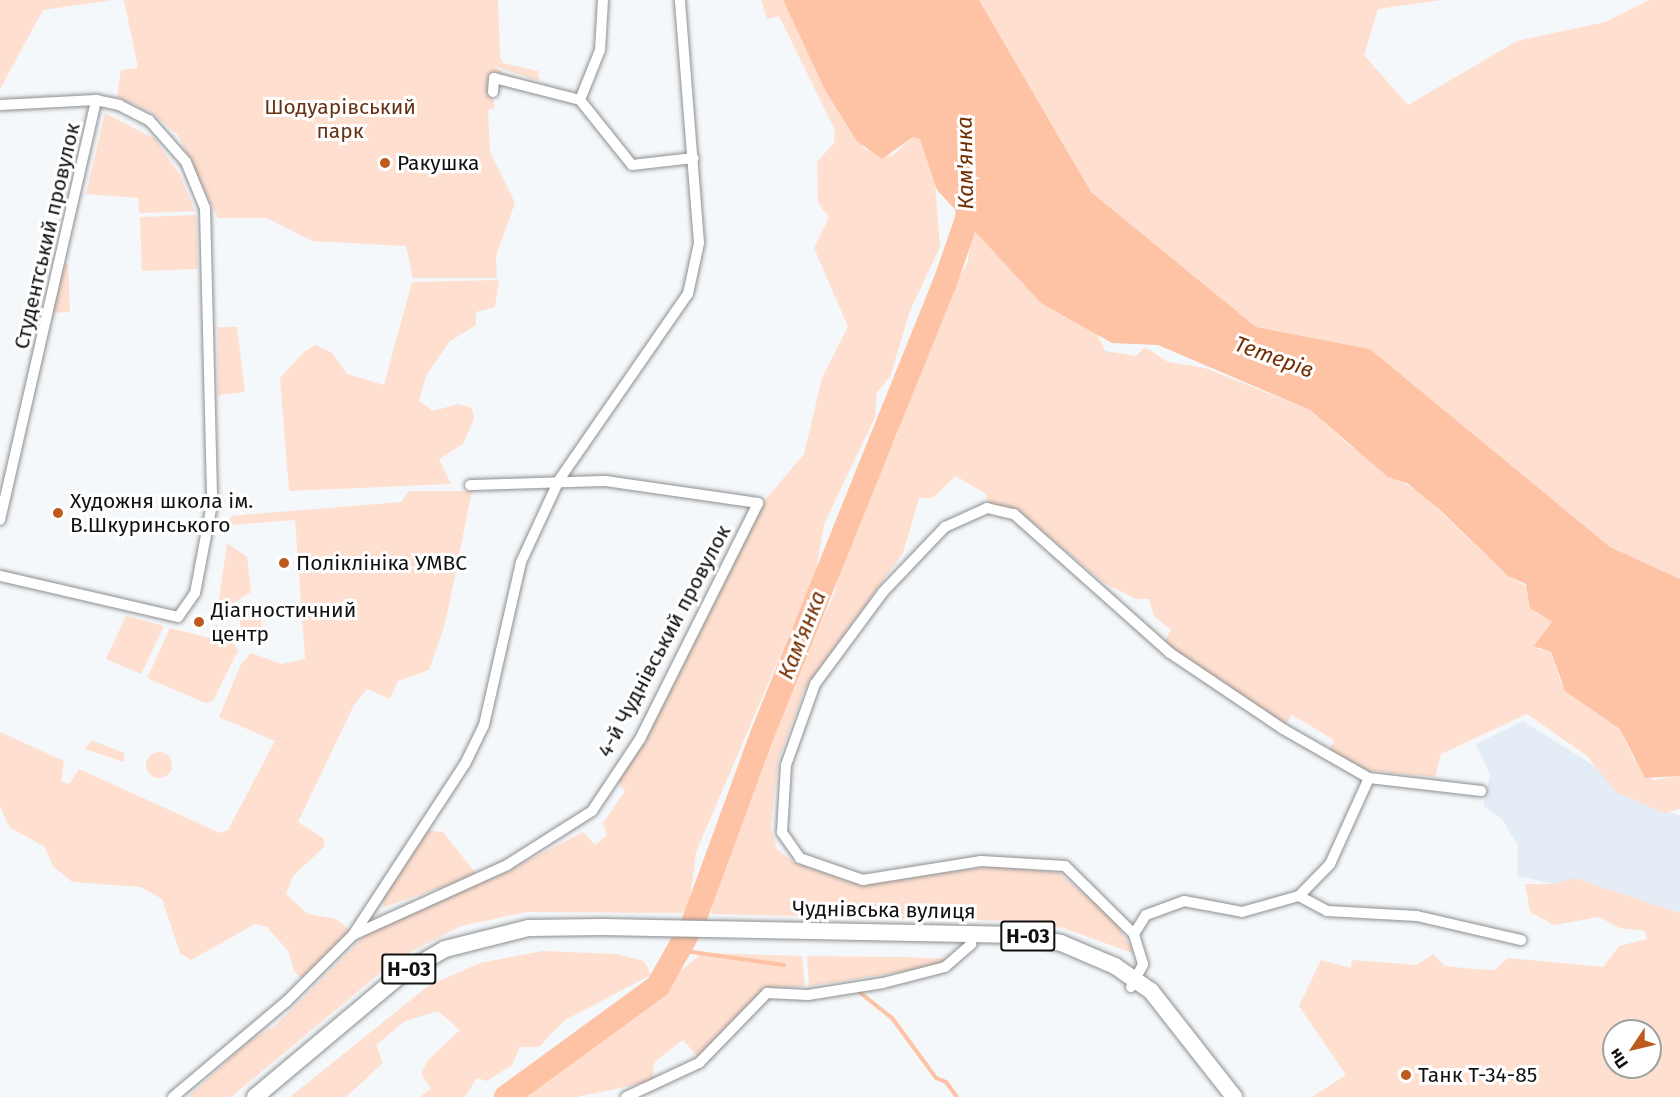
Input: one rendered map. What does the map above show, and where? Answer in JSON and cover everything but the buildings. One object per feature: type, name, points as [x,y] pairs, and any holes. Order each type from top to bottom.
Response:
[{"type":"main road","name":"Н-03","points":[[255,1097],[399,976],[445,949],[528,928],[757,935]]},
{"type":"main road","name":"Н-03","points":[[269,1097],[405,984],[444,961],[529,938],[602,932]]},
{"type":"main road","name":"Чуднівська вулиця","points":[[757,935],[971,944],[1053,951],[1133,983],[1223,1097]]},
{"type":"main road","name":"Чуднівська вулиця","points":[[757,935],[1042,938],[1088,954],[1168,1009],[1234,1097]]},
{"type":"street","points":[[580,100],[600,50],[603,0]]},
{"type":"street","points":[[173,1097],[286,1002],[353,935],[465,764],[484,725],[521,562],[559,480],[688,294],[699,243],[680,0]]},
{"type":"street","points":[[493,92],[494,78],[580,100],[632,165],[694,158]]},
{"type":"street","points":[[0,105],[96,100],[134,111],[164,133],[186,162],[205,208],[212,504],[195,593],[188,611],[178,617],[0,576]]},
{"type":"street","name":"Студентський провулок","points":[[0,520],[96,100]]},
{"type":"street","points":[[470,485],[559,480]]},
{"type":"street","name":"4-й Чуднівський провулок","points":[[353,935],[507,865],[592,811],[640,739],[759,503],[684,488],[559,480]]},
{"type":"street","points":[[1133,983],[1143,964],[1134,934],[1065,866],[981,861],[863,880],[808,861],[788,846],[781,801],[804,705],[823,671],[883,592],[945,527],[987,508],[1014,514],[1170,653],[1283,729],[1369,778],[1481,791]]},
{"type":"street","points":[[1134,934],[1146,915],[1184,901],[1249,912],[1299,896],[1330,864],[1369,778]]},
{"type":"street","points":[[1299,896],[1327,911],[1417,916],[1521,940]]},
{"type":"street","points":[[626,1097],[699,1063],[767,993],[808,995],[883,983],[945,967],[971,944]]},
{"type":"shaded area","points":[[1523,721],[1601,770],[1626,793],[1680,816],[1680,912],[1517,876],[1518,846],[1502,819],[1483,806],[1490,775],[1476,744]]},
{"type":"green space","points":[[0,0],[112,0],[43,10],[0,89]]},
{"type":"green space","name":"Шодуарівський парк","points":[[124,0],[498,0],[500,57],[503,63],[538,71],[539,81],[494,66],[506,75],[496,73],[490,85],[495,108],[488,110],[490,152],[515,203],[496,256],[497,278],[413,278],[406,246],[312,241],[267,218],[218,218],[178,135],[151,112],[117,97],[121,70],[138,68]]},
{"type":"green space","points":[[761,0],[783,0],[825,90],[865,149],[891,157],[913,137],[920,139],[934,168],[940,247],[910,311],[890,377],[877,392],[875,417],[824,524],[816,572],[696,852],[688,913],[527,912],[461,926],[397,959],[231,1097],[188,1097],[250,1040],[275,1026],[372,928],[508,871],[583,832],[595,845],[607,835],[603,823],[625,791],[617,780],[757,509],[804,454],[822,378],[848,327],[814,248],[829,217],[818,203],[817,162],[834,143],[835,130],[779,16],[767,19]]},
{"type":"green space","points":[[979,0],[1441,0],[1378,9],[1364,55],[1408,105],[1517,41],[1605,22],[1649,0],[1680,0],[1680,579],[1610,547],[1370,349],[1256,327],[1091,192]]},
{"type":"green space","points":[[105,113],[155,139],[180,175],[195,211],[139,213],[138,198],[86,194]]},
{"type":"green space","points":[[196,215],[198,269],[142,271],[140,217]]},
{"type":"green space","points":[[973,219],[1097,334],[1105,351],[1136,356],[1145,347],[1168,362],[1205,368],[1310,410],[1349,445],[1424,496],[1508,576],[1528,587],[1537,613],[1552,622],[1538,649],[1551,652],[1561,684],[1620,729],[1634,759],[1653,780],[1680,776],[1680,809],[1664,813],[1616,792],[1587,756],[1527,714],[1441,754],[1435,777],[1365,770],[1329,750],[1334,740],[1292,715],[1285,725],[1164,643],[1171,630],[1154,616],[1149,599],[1136,599],[1104,583],[1029,520],[988,504],[986,494],[956,476],[932,498],[919,498],[903,553],[804,690],[778,761],[771,827],[777,849],[793,862],[859,885],[992,866],[1059,873],[1113,918],[1135,954],[1063,928],[1014,921],[711,914],[714,887],[732,850],[731,831],[742,814],[744,787],[759,766],[765,737],[833,597],[857,510],[897,435],[933,320],[968,262]]},
{"type":"green space","points":[[63,264],[68,264],[70,312],[52,313]]},
{"type":"green space","points":[[499,280],[495,307],[476,312],[476,325],[449,342],[426,376],[419,401],[433,411],[458,404],[472,408],[474,419],[463,444],[439,459],[451,484],[289,491],[280,378],[304,352],[315,345],[332,353],[347,374],[384,385],[412,282]]},
{"type":"green space","points":[[218,327],[237,327],[245,392],[218,395]]},
{"type":"green space","points":[[409,491],[472,491],[445,624],[429,670],[398,681],[390,699],[367,689],[354,705],[298,822],[323,838],[325,846],[293,876],[286,894],[308,914],[336,919],[351,931],[303,978],[294,972],[289,952],[267,927],[255,924],[191,960],[180,953],[162,899],[141,887],[72,882],[53,866],[44,846],[10,828],[0,807],[0,732],[64,761],[61,781],[69,784],[79,769],[220,833],[228,830],[275,741],[219,717],[241,664],[251,653],[281,664],[305,659],[295,520],[230,525],[231,516],[401,502]],"holes":[[[355,599],[357,612],[337,615],[335,603]]]},
{"type":"green space","points":[[227,543],[247,557],[251,592],[217,614]]},
{"type":"green space","points":[[251,611],[259,614],[262,622],[259,630],[251,633],[243,630],[240,622],[243,614]]},
{"type":"green space","points":[[126,616],[164,626],[141,674],[106,659]]},
{"type":"green space","points":[[216,625],[228,632],[238,651],[213,701],[205,703],[147,678],[170,628],[214,639]]},
{"type":"green space","points":[[91,740],[124,753],[124,762],[85,749]]},
{"type":"green space","points":[[159,752],[168,756],[172,765],[168,774],[159,778],[150,774],[146,765],[150,756]]},
{"type":"green space","points":[[426,830],[443,832],[477,875],[384,907],[382,898]]},
{"type":"green space","points":[[1574,878],[1680,913],[1680,1097],[1312,1097],[1346,1075],[1299,1006],[1321,960],[1351,968],[1352,960],[1417,965],[1433,954],[1445,966],[1473,969],[1495,970],[1508,958],[1603,967],[1619,946],[1647,939],[1645,931],[1620,928],[1599,917],[1554,925],[1530,912],[1525,884],[1555,884]]},
{"type":"green space","points":[[542,951],[616,954],[644,961],[651,975],[565,1020],[539,1047],[520,1047],[512,1065],[487,1081],[477,1078],[465,1097],[420,1097],[431,1088],[421,1074],[427,1061],[460,1030],[438,1011],[405,1021],[376,1045],[383,1063],[346,1097],[290,1097],[428,986],[480,963]]},
{"type":"green space","points":[[702,953],[802,956],[805,986],[772,988],[698,1057],[683,1040],[654,1062],[653,1081],[577,1097],[511,1097],[533,1080],[540,1062],[554,1063],[586,1042],[602,1022],[644,1002]]},
{"type":"green space","points":[[807,956],[947,959],[941,966],[809,986]]},
{"type":"water","name":"Тетерів","points":[[783,0],[979,0],[1091,192],[1256,327],[1370,349],[1610,547],[1680,579],[1680,776],[1645,778],[1620,729],[1565,691],[1551,652],[1534,646],[1552,622],[1530,608],[1526,584],[1508,576],[1440,510],[1407,483],[1388,477],[1310,410],[1158,345],[1112,343],[1041,303],[937,190],[920,139],[913,137],[882,159],[857,141],[825,90]]},
{"type":"waterway","name":"Кам'янка","points":[[506,1097],[658,986],[692,926],[762,735],[944,285],[967,219],[969,188]]},
{"type":"waterway","points":[[678,950],[784,965]]},
{"type":"waterway","points":[[858,991],[892,1018],[936,1078],[946,1082],[957,1097]]},
{"type":"place","name":"Ракушка","points":[[385,163]]},
{"type":"place","name":"Художня школа ім. В.Шкуринського","points":[[58,513]]},
{"type":"place","name":"Поліклініка УМВС","points":[[284,563]]},
{"type":"place","name":"Діагностичний центр","points":[[199,622]]},
{"type":"place","name":"Танк Т-34-85","points":[[1406,1075]]}]
